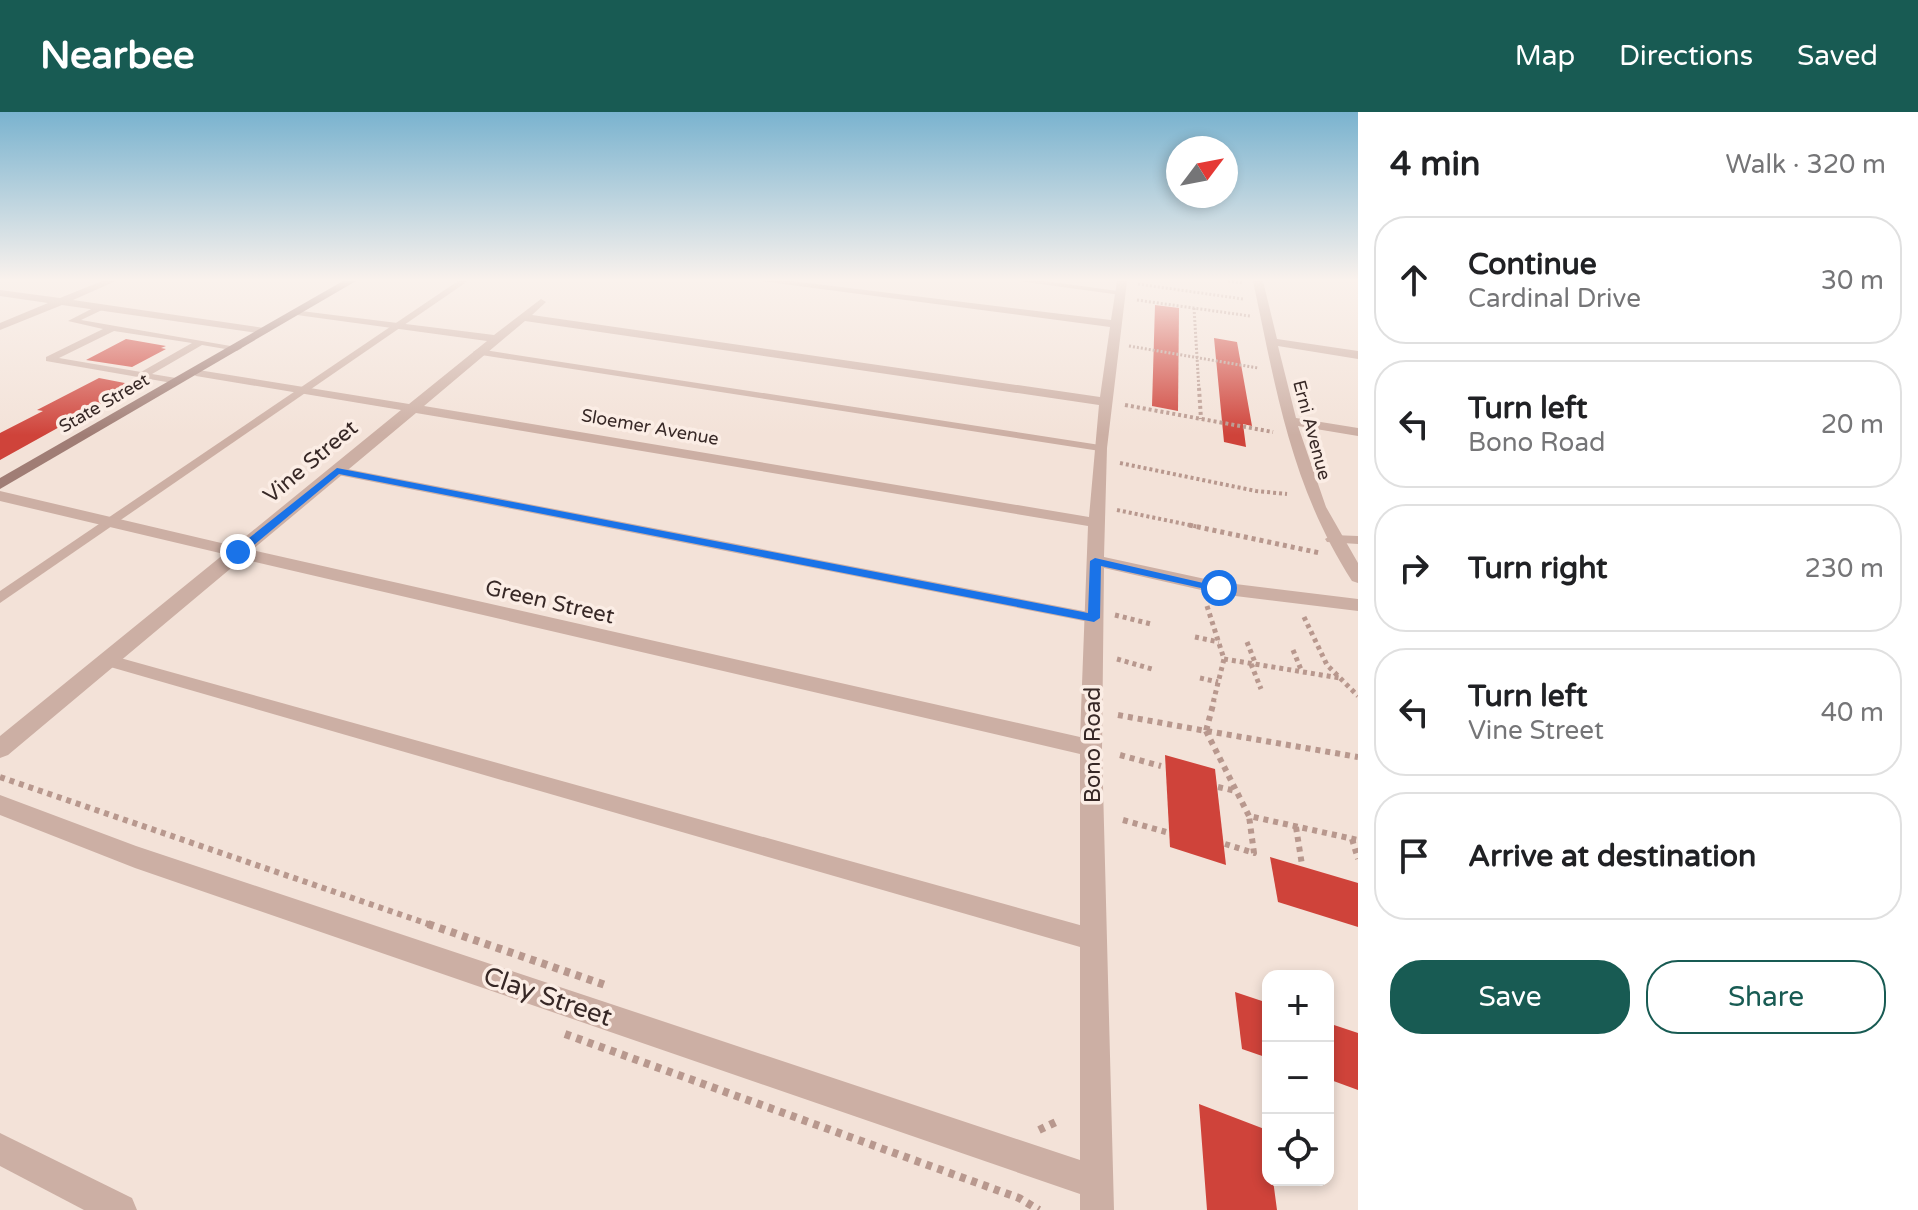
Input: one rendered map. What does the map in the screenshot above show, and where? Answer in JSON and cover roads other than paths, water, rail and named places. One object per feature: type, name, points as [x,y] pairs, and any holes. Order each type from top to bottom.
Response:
[{"type":"main road","name":"State Street","points":[[0,484],[262,332]]},
{"type":"street","points":[[449,332],[494,338]]},
{"type":"street","name":"Vine Street","points":[[0,749],[501,332]]},
{"type":"street","points":[[626,332],[1115,403]]},
{"type":"street","name":"Bono Road","points":[[1098,1196],[1091,748],[1105,617],[1095,561],[1107,516],[1100,448],[1115,403],[1117,332]]},
{"type":"street","name":"Erni Avenue","points":[[1269,332],[1302,469],[1332,539],[1358,577]]},
{"type":"street","points":[[1272,342],[1358,355]]},
{"type":"street","name":"Sloemer Avenue","points":[[196,372],[1107,516]]},
{"type":"street","points":[[1290,421],[1358,432]]},
{"type":"street","name":"Green Street","points":[[0,496],[1091,748]]},
{"type":"street","points":[[1095,561],[1219,588],[1358,605]]},
{"type":"street","name":"Clay Street","points":[[0,805],[135,857],[1098,1196]]},
{"type":"street","points":[[0,1149],[120,1210]]},
{"type":"lane","points":[[103,332],[49,358],[178,381]]},
{"type":"lane","points":[[139,332],[237,348]]},
{"type":"lane","points":[[0,598],[391,332]]},
{"type":"lane","points":[[140,376],[201,342]]},
{"type":"lane","points":[[478,352],[1100,448]]},
{"type":"lane","points":[[337,471],[1105,617]]},
{"type":"lane","points":[[1332,539],[1358,540]]},
{"type":"lane","points":[[106,660],[1094,940]]}]
